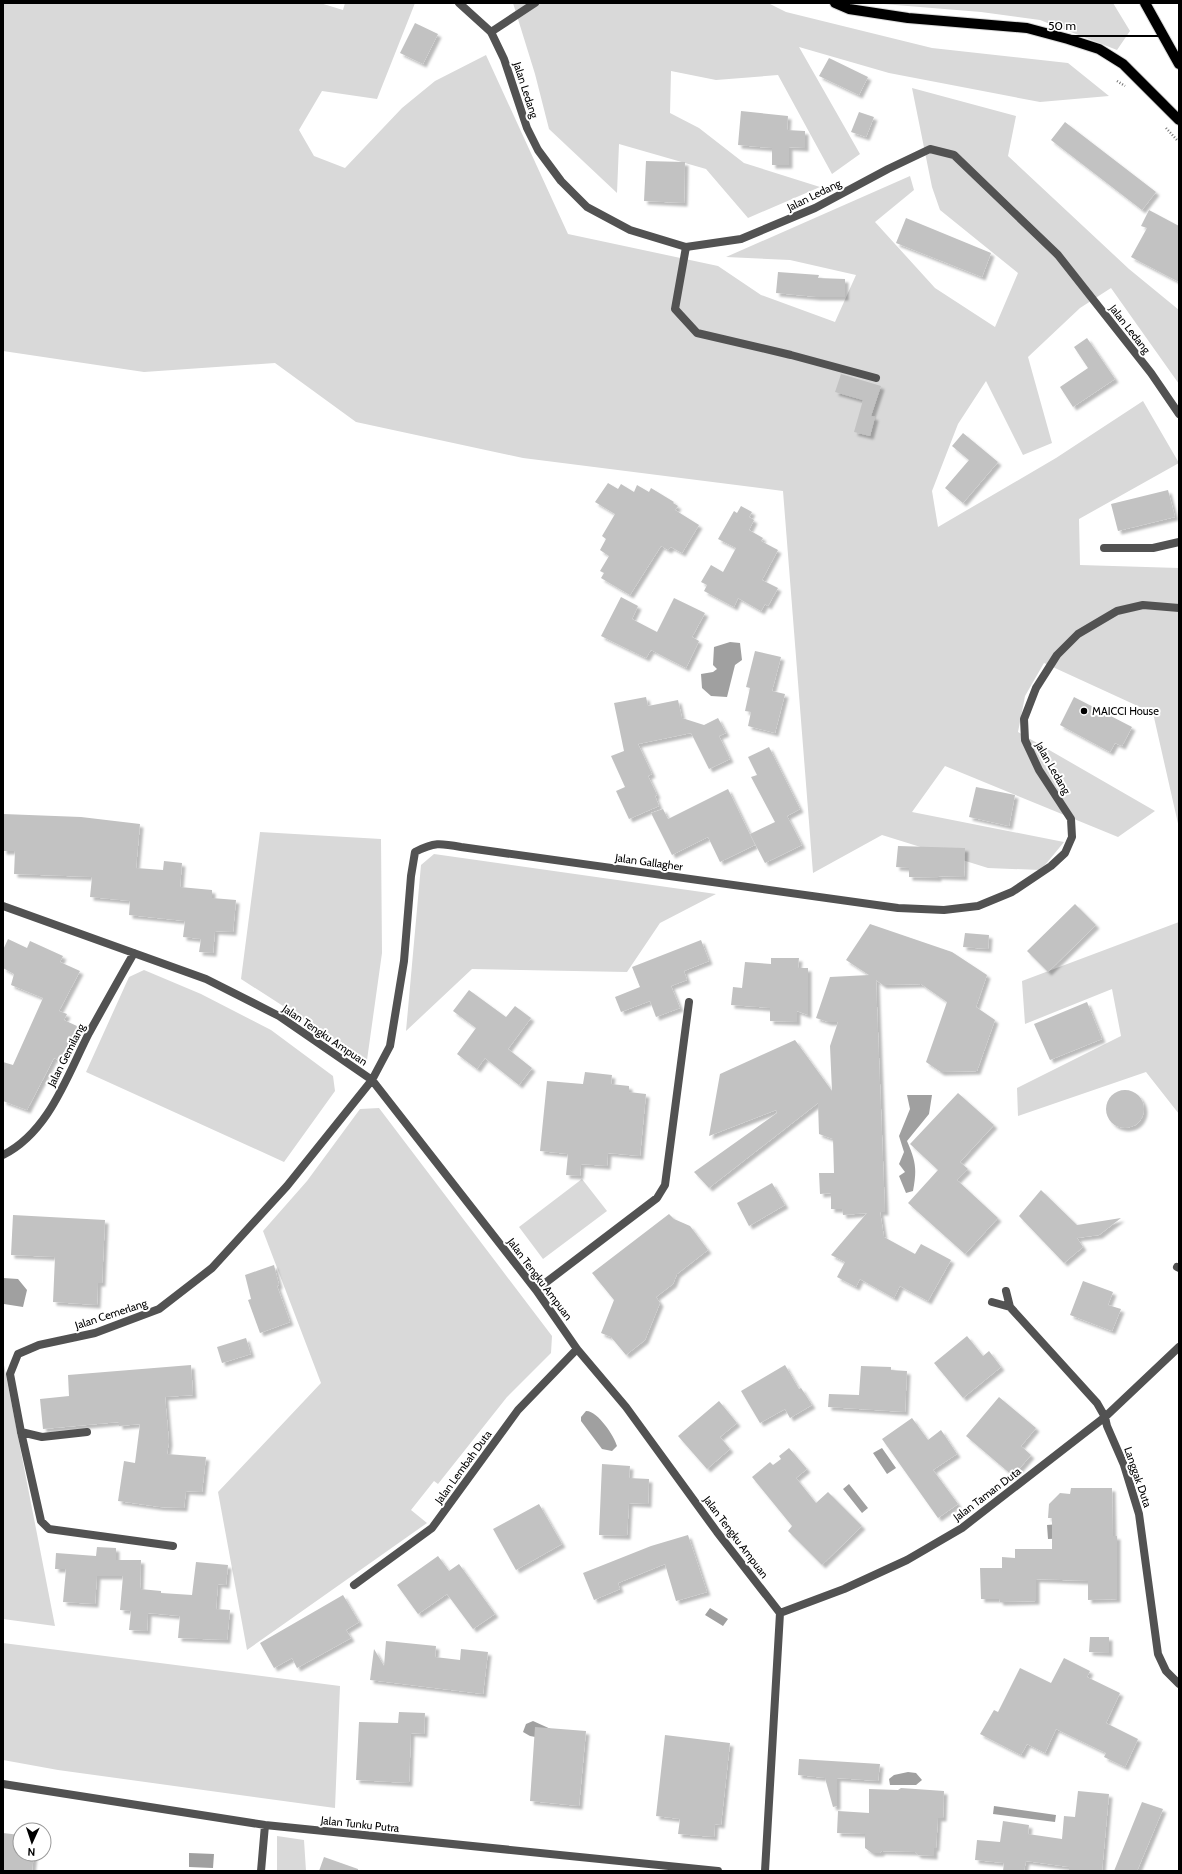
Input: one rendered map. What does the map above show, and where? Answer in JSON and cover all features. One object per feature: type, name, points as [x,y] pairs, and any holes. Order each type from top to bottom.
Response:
[{"type":"main road","points":[[835,3],[849,9],[908,18],[1027,28],[1068,38],[1099,49],[1124,64],[1179,120]]},
{"type":"main road","points":[[1144,3],[1179,64]]},
{"type":"street","name":"Jalan Ledang","points":[[459,3],[491,32],[504,59],[527,128],[538,150],[561,181],[587,207],[630,230],[686,247],[741,239],[815,208],[888,169],[930,149],[954,155],[1058,255],[1151,373],[1179,413]]},
{"type":"street","points":[[491,32],[535,3]]},
{"type":"street","points":[[686,247],[675,309],[697,333],[791,355],[876,378]]},
{"type":"street","points":[[1104,548],[1153,548],[1179,542]]},
{"type":"street","name":"Jalan Ledang","points":[[1071,819],[1039,770],[1025,740],[1024,719],[1036,688],[1058,655],[1078,634],[1117,611],[1143,605],[1179,608]]},
{"type":"street","name":"Jalan Gallagher","points":[[372,1080],[390,1046],[404,961],[411,876],[415,852],[430,844],[441,843],[898,908],[944,910],[978,906],[1012,892],[1051,866],[1065,854],[1072,837],[1071,819]]},
{"type":"street","name":"Jalan Tengku Ampuan","points":[[3,906],[206,979],[279,1016],[372,1080],[536,1290],[577,1349],[643,1429],[717,1532],[780,1613]]},
{"type":"street","name":"Jalan Gemilang","points":[[3,1155],[14,1150],[39,1127],[70,1075],[90,1033],[134,953]]},
{"type":"street","points":[[536,1290],[657,1198],[665,1185],[688,1002]]},
{"type":"street","name":"Jalan Cemerlang","points":[[173,1546],[49,1529],[41,1521],[21,1432],[10,1374],[18,1354],[40,1345],[94,1333],[159,1309],[212,1268],[287,1186],[372,1080]]},
{"type":"street","points":[[992,1302],[1010,1307],[1006,1291]]},
{"type":"street","name":"Langgak Duta","points":[[1010,1307],[1097,1403],[1105,1417],[1107,1426],[1124,1465],[1139,1514],[1158,1654],[1166,1671],[1179,1684]]},
{"type":"street","name":"Jalan Taman Duta","points":[[780,1613],[844,1589],[907,1560],[962,1528],[1105,1417],[1179,1347]]},
{"type":"street","name":"Jalan Lembah Duta","points":[[354,1585],[432,1528],[518,1410],[577,1349]]},
{"type":"street","points":[[21,1432],[42,1437],[87,1432]]},
{"type":"street","points":[[764,1871],[780,1613]]},
{"type":"street","name":"Jalan Tunku Putra","points":[[3,1784],[265,1825],[718,1871]]},
{"type":"street","points":[[260,1871],[265,1825]]},
{"type":"shaded area","points":[[3,3],[320,3],[343,10],[345,3],[415,3],[377,99],[322,91],[299,130],[314,156],[345,168],[402,108],[435,81],[486,55],[568,234],[718,266],[761,295],[835,322],[856,275],[790,260],[726,257],[910,176],[914,190],[875,222],[935,288],[995,327],[1018,273],[940,210],[932,187],[912,88],[1016,116],[1008,156],[1129,269],[1179,310],[1179,384],[1111,288],[1080,308],[1028,357],[1052,443],[1023,455],[986,381],[958,424],[932,491],[938,527],[1056,458],[1143,401],[1179,463],[1079,519],[1080,565],[1179,568],[1179,828],[1153,713],[1044,663],[1025,696],[1018,732],[1155,811],[1118,837],[945,766],[912,812],[1064,842],[1041,870],[988,868],[882,835],[813,873],[783,491],[523,458],[356,422],[275,363],[144,372],[3,351]]},
{"type":"shaded area","points":[[513,3],[768,3],[786,12],[932,48],[1068,63],[1109,96],[1040,102],[889,73],[799,47],[860,154],[832,174],[778,75],[716,80],[671,71],[670,113],[699,128],[744,163],[820,187],[748,218],[706,169],[619,144],[617,193],[549,129],[535,74]]},
{"type":"shaded area","points":[[871,3],[1113,3],[1130,31],[1117,50],[1040,20],[981,12]]},
{"type":"shaded area","points":[[730,642],[740,643],[742,660],[735,665],[727,697],[711,696],[702,688],[701,674],[713,672],[717,669],[713,665],[714,647]]},
{"type":"shaded area","points":[[260,832],[381,839],[382,953],[367,1060],[241,979]]},
{"type":"shaded area","points":[[434,854],[716,894],[660,923],[627,972],[472,969],[406,1031],[421,865]]},
{"type":"shaded area","points":[[1179,922],[1179,1114],[1146,1072],[1018,1116],[1017,1088],[1121,1036],[1112,989],[1025,1024],[1022,981]]},
{"type":"shaded area","points":[[144,970],[201,994],[271,1030],[333,1076],[335,1091],[284,1162],[86,1072],[129,977]]},
{"type":"shaded area","points":[[907,1095],[932,1095],[929,1114],[907,1141],[914,1160],[915,1177],[913,1191],[906,1193],[899,1176],[905,1172],[899,1164],[904,1152],[899,1136],[910,1109]]},
{"type":"shaded area","points":[[379,1108],[552,1336],[551,1353],[507,1397],[438,1484],[434,1481],[411,1510],[427,1523],[247,1650],[218,1492],[321,1383],[263,1231],[307,1181],[360,1109]]},
{"type":"shaded area","points":[[582,1179],[607,1211],[543,1259],[519,1227]]},
{"type":"shaded area","points":[[3,1278],[18,1279],[27,1290],[23,1307],[4,1304]]},
{"type":"shaded area","points":[[3,1360],[55,1626],[3,1619]]},
{"type":"shaded area","points":[[586,1411],[600,1419],[613,1437],[617,1446],[612,1451],[602,1449],[581,1421],[581,1417]]},
{"type":"shaded area","points":[[882,1448],[896,1468],[887,1474],[873,1453]]},
{"type":"shaded area","points":[[849,1484],[868,1508],[862,1513],[843,1489]]},
{"type":"shaded area","points":[[1071,1523],[1072,1538],[1048,1539],[1047,1525]]},
{"type":"shaded area","points":[[710,1608],[728,1619],[723,1626],[705,1615]]},
{"type":"shaded area","points":[[3,1643],[340,1686],[335,1808],[58,1770],[3,1760]]},
{"type":"shaded area","points":[[533,1721],[553,1730],[552,1740],[530,1736],[523,1732],[526,1724]]},
{"type":"shaded area","points":[[908,1772],[916,1773],[922,1780],[916,1785],[890,1785],[889,1779],[894,1775]]},
{"type":"shaded area","points":[[994,1806],[1056,1815],[1055,1822],[993,1814]]},
{"type":"shaded area","points":[[277,1836],[304,1840],[306,1871],[277,1871]]},
{"type":"shaded area","points":[[189,1853],[214,1854],[213,1868],[189,1867]]},
{"type":"building","points":[[415,23],[438,34],[423,64],[400,53]]},
{"type":"building","points":[[829,58],[868,77],[859,95],[819,76]]},
{"type":"building","points":[[741,111],[788,116],[787,130],[805,131],[805,148],[789,147],[789,165],[772,165],[772,148],[738,145]]},
{"type":"building","points":[[859,112],[874,117],[866,137],[851,132]]},
{"type":"building","points":[[1065,122],[1156,192],[1142,210],[1051,140]]},
{"type":"building","points":[[646,161],[685,162],[684,203],[644,201]]},
{"type":"building","points":[[1149,210],[1179,226],[1179,282],[1131,257],[1147,228],[1141,226]]},
{"type":"building","points":[[906,218],[991,253],[982,277],[896,243]]},
{"type":"building","points":[[778,272],[819,275],[818,278],[845,279],[845,297],[817,297],[776,293]]},
{"type":"building","points":[[1087,338],[1115,379],[1073,407],[1060,387],[1088,368],[1074,347]]},
{"type":"building","points":[[841,374],[881,386],[871,416],[875,417],[870,436],[854,432],[863,400],[835,392]]},
{"type":"building","points":[[963,433],[998,462],[963,503],[945,488],[969,460],[952,446]]},
{"type":"building","points":[[608,483],[618,489],[621,484],[634,492],[637,485],[649,492],[651,488],[674,502],[673,503],[678,506],[675,510],[699,525],[682,553],[671,547],[668,550],[661,546],[630,595],[601,578],[604,573],[600,571],[609,556],[600,550],[606,539],[602,536],[615,514],[595,502]]},
{"type":"building","points":[[1168,490],[1175,517],[1118,531],[1111,504]]},
{"type":"building","points":[[741,506],[752,512],[749,517],[754,520],[749,530],[763,538],[761,541],[778,550],[762,580],[778,588],[768,606],[765,604],[761,611],[738,598],[734,607],[704,591],[707,585],[701,582],[711,565],[723,572],[736,548],[718,539],[734,511],[737,513]]},
{"type":"building","points":[[621,597],[638,606],[632,619],[657,632],[674,598],[705,613],[692,637],[699,641],[686,668],[651,650],[646,658],[601,636]]},
{"type":"building","points":[[755,651],[781,657],[772,691],[785,694],[775,733],[748,726],[751,712],[745,711],[750,688],[746,687]]},
{"type":"building","points":[[646,697],[648,706],[678,700],[682,718],[704,725],[718,718],[726,733],[719,736],[730,759],[709,769],[691,733],[638,744],[652,774],[648,776],[657,795],[655,796],[659,806],[629,819],[616,791],[625,787],[611,756],[624,751],[614,703]]},
{"type":"building","name":"MAICCI House","points":[[1074,697],[1132,727],[1122,746],[1115,743],[1110,752],[1060,725]]},
{"type":"building","points":[[769,747],[800,809],[787,816],[802,845],[765,863],[750,834],[775,822],[751,777],[757,775],[748,757]]},
{"type":"building","points":[[976,787],[1015,795],[1009,826],[969,817]]},
{"type":"building","points":[[728,789],[755,845],[720,862],[708,837],[672,855],[651,813],[663,809],[668,819]]},
{"type":"building","points":[[3,814],[81,817],[140,824],[136,868],[163,870],[164,861],[182,863],[180,887],[212,890],[212,898],[236,900],[233,932],[215,931],[213,953],[199,952],[201,939],[183,937],[185,921],[129,915],[130,901],[90,897],[92,877],[14,874],[15,851],[3,851]]},
{"type":"building","points":[[898,846],[965,848],[964,877],[909,877],[909,868],[896,867]]},
{"type":"building","points":[[1075,904],[1096,925],[1048,972],[1027,951]]},
{"type":"building","points":[[870,924],[952,952],[987,975],[976,1007],[995,1020],[977,1071],[941,1072],[926,1062],[947,1002],[921,984],[883,985],[876,980],[885,1212],[880,1212],[884,1237],[915,1254],[921,1244],[951,1260],[928,1301],[900,1286],[894,1298],[860,1279],[856,1287],[837,1277],[845,1262],[831,1255],[867,1213],[843,1215],[842,1209],[831,1209],[831,1193],[820,1194],[819,1173],[834,1173],[833,1139],[819,1134],[818,1103],[709,1188],[694,1172],[777,1113],[776,1110],[709,1136],[720,1074],[795,1040],[832,1091],[830,1046],[838,1022],[828,1022],[816,1018],[830,977],[869,975],[846,960]]},
{"type":"building","points":[[965,933],[989,935],[988,949],[963,947]]},
{"type":"building","points":[[8,939],[27,948],[30,941],[63,956],[60,962],[80,971],[59,1011],[67,1014],[64,1020],[79,1027],[62,1062],[54,1058],[27,1110],[3,1101],[3,1062],[13,1065],[43,998],[11,985],[14,974],[3,968],[3,950]]},
{"type":"building","points":[[701,940],[709,961],[684,971],[687,980],[671,986],[680,1008],[656,1017],[650,1001],[621,1012],[615,997],[640,987],[632,967]]},
{"type":"building","points":[[771,958],[799,958],[798,968],[808,968],[808,1015],[797,1011],[797,1022],[770,1021],[770,1008],[731,1005],[733,987],[742,988],[745,962],[771,964]]},
{"type":"building","points":[[469,990],[506,1017],[515,1006],[531,1018],[508,1049],[532,1068],[519,1085],[485,1058],[477,1069],[457,1054],[476,1028],[453,1011]]},
{"type":"building","points":[[1087,1002],[1102,1039],[1050,1060],[1034,1024]]},
{"type":"building","points":[[585,1072],[612,1075],[611,1084],[629,1086],[629,1092],[646,1094],[640,1156],[608,1153],[607,1166],[581,1164],[580,1176],[566,1175],[568,1154],[540,1151],[547,1081],[583,1084]]},
{"type":"building","points":[[1121,1090],[1129,1090],[1141,1099],[1144,1109],[1141,1119],[1135,1125],[1129,1128],[1121,1128],[1109,1119],[1106,1113],[1106,1105],[1115,1093]]},
{"type":"building","points":[[958,1093],[994,1125],[960,1162],[968,1169],[957,1180],[998,1218],[965,1254],[908,1203],[938,1170],[910,1144]]},
{"type":"building","points":[[772,1183],[785,1205],[749,1226],[737,1203]]},
{"type":"building","points":[[1041,1190],[1077,1225],[1121,1218],[1099,1235],[1077,1238],[1083,1247],[1064,1263],[1019,1216]]},
{"type":"building","points":[[669,1214],[674,1219],[690,1226],[708,1250],[677,1274],[673,1284],[656,1297],[660,1303],[645,1340],[626,1355],[611,1337],[601,1333],[614,1300],[592,1273]]},
{"type":"building","points":[[13,1215],[105,1220],[102,1283],[98,1283],[97,1305],[53,1302],[55,1257],[11,1255]]},
{"type":"building","points":[[274,1265],[279,1285],[277,1286],[290,1322],[260,1333],[248,1300],[251,1299],[245,1275]]},
{"type":"building","points":[[1083,1281],[1113,1292],[1108,1305],[1121,1309],[1112,1331],[1070,1315]]},
{"type":"building","points":[[967,1336],[983,1356],[989,1351],[1001,1367],[963,1398],[934,1363]]},
{"type":"building","points":[[246,1338],[251,1354],[222,1363],[217,1347]]},
{"type":"building","points":[[191,1365],[193,1395],[165,1397],[169,1442],[167,1454],[206,1457],[202,1492],[186,1491],[184,1508],[160,1507],[118,1501],[124,1461],[135,1463],[140,1424],[119,1426],[119,1422],[43,1429],[40,1399],[69,1396],[68,1375]]},
{"type":"building","points":[[785,1365],[799,1389],[801,1388],[812,1405],[790,1418],[785,1409],[760,1423],[741,1391]]},
{"type":"building","points":[[861,1366],[891,1367],[891,1370],[907,1371],[905,1412],[828,1407],[829,1394],[859,1395]]},
{"type":"building","points":[[999,1397],[1036,1428],[1021,1446],[1031,1455],[1013,1476],[966,1436]]},
{"type":"building","points":[[719,1401],[737,1423],[720,1437],[730,1449],[707,1469],[678,1436]]},
{"type":"building","points":[[912,1418],[928,1440],[941,1430],[957,1454],[933,1470],[958,1504],[938,1518],[882,1439]]},
{"type":"building","points":[[789,1448],[807,1469],[796,1478],[816,1503],[828,1492],[862,1526],[822,1565],[788,1531],[792,1526],[752,1477],[770,1462],[773,1465],[781,1459],[779,1456]]},
{"type":"building","points":[[602,1464],[630,1466],[629,1478],[649,1479],[648,1504],[629,1503],[627,1536],[599,1535]]},
{"type":"building","points":[[1071,1488],[1112,1488],[1113,1536],[1117,1536],[1117,1599],[1088,1600],[1088,1581],[1036,1579],[1036,1601],[1000,1602],[999,1599],[981,1599],[980,1568],[1002,1568],[1002,1557],[1015,1558],[1015,1549],[1052,1549],[1052,1518],[1048,1518],[1049,1504],[1060,1493],[1070,1494]]},
{"type":"building","points":[[539,1504],[562,1544],[516,1570],[493,1529]]},
{"type":"building","points":[[688,1535],[707,1592],[676,1601],[665,1564],[618,1583],[620,1589],[594,1600],[583,1573],[651,1546]]},
{"type":"building","points":[[97,1547],[116,1548],[116,1560],[141,1560],[140,1589],[161,1591],[161,1593],[192,1595],[196,1562],[228,1565],[226,1585],[218,1584],[216,1609],[230,1610],[227,1640],[178,1638],[180,1616],[148,1613],[147,1631],[129,1630],[131,1611],[120,1610],[123,1576],[97,1576],[95,1604],[63,1602],[66,1569],[55,1569],[56,1553],[96,1556]]},
{"type":"building","points":[[438,1556],[449,1571],[459,1564],[495,1614],[473,1629],[447,1594],[418,1614],[397,1585]]},
{"type":"building","points":[[343,1595],[359,1622],[346,1630],[351,1638],[297,1668],[292,1658],[274,1668],[260,1643]]},
{"type":"building","points":[[1090,1637],[1109,1637],[1109,1653],[1089,1652]]},
{"type":"building","points":[[386,1641],[436,1646],[435,1657],[460,1660],[461,1649],[488,1652],[483,1694],[370,1680],[374,1649],[384,1666]]},
{"type":"building","points":[[1064,1658],[1090,1671],[1087,1677],[1120,1693],[1106,1723],[1138,1739],[1125,1767],[1104,1757],[1106,1753],[1056,1729],[1045,1753],[1027,1744],[1021,1755],[980,1734],[994,1710],[998,1712],[1020,1668],[1051,1683]]},
{"type":"building","points":[[399,1712],[425,1713],[424,1734],[411,1733],[409,1783],[356,1780],[359,1722],[398,1723]]},
{"type":"building","points":[[535,1727],[586,1731],[579,1806],[530,1801]]},
{"type":"building","points":[[665,1735],[730,1743],[721,1825],[715,1824],[714,1837],[678,1834],[680,1819],[656,1816]]},
{"type":"building","points":[[799,1759],[880,1764],[878,1781],[837,1778],[837,1806],[833,1807],[825,1778],[798,1775]]},
{"type":"building","points":[[901,1788],[944,1791],[943,1818],[938,1818],[934,1856],[918,1855],[915,1852],[882,1851],[880,1853],[872,1853],[865,1848],[865,1834],[837,1833],[838,1811],[869,1813],[869,1789],[898,1790]]},
{"type":"building","points":[[1078,1791],[1109,1794],[1102,1871],[1069,1871],[1069,1867],[1026,1861],[1024,1871],[1003,1871],[1004,1863],[975,1860],[977,1840],[1000,1842],[1003,1821],[1029,1825],[1028,1834],[1062,1839],[1064,1816],[1075,1817]]},
{"type":"building","points":[[1142,1802],[1163,1809],[1137,1871],[1114,1871]]},
{"type":"building","points":[[3,1833],[12,1834],[12,1862],[33,1862],[32,1871],[3,1871]]},
{"type":"building","points":[[324,1857],[358,1869],[358,1871],[319,1871]]},
{"type":"place","name":"MAICCI House","points":[[1084,711]]}]
